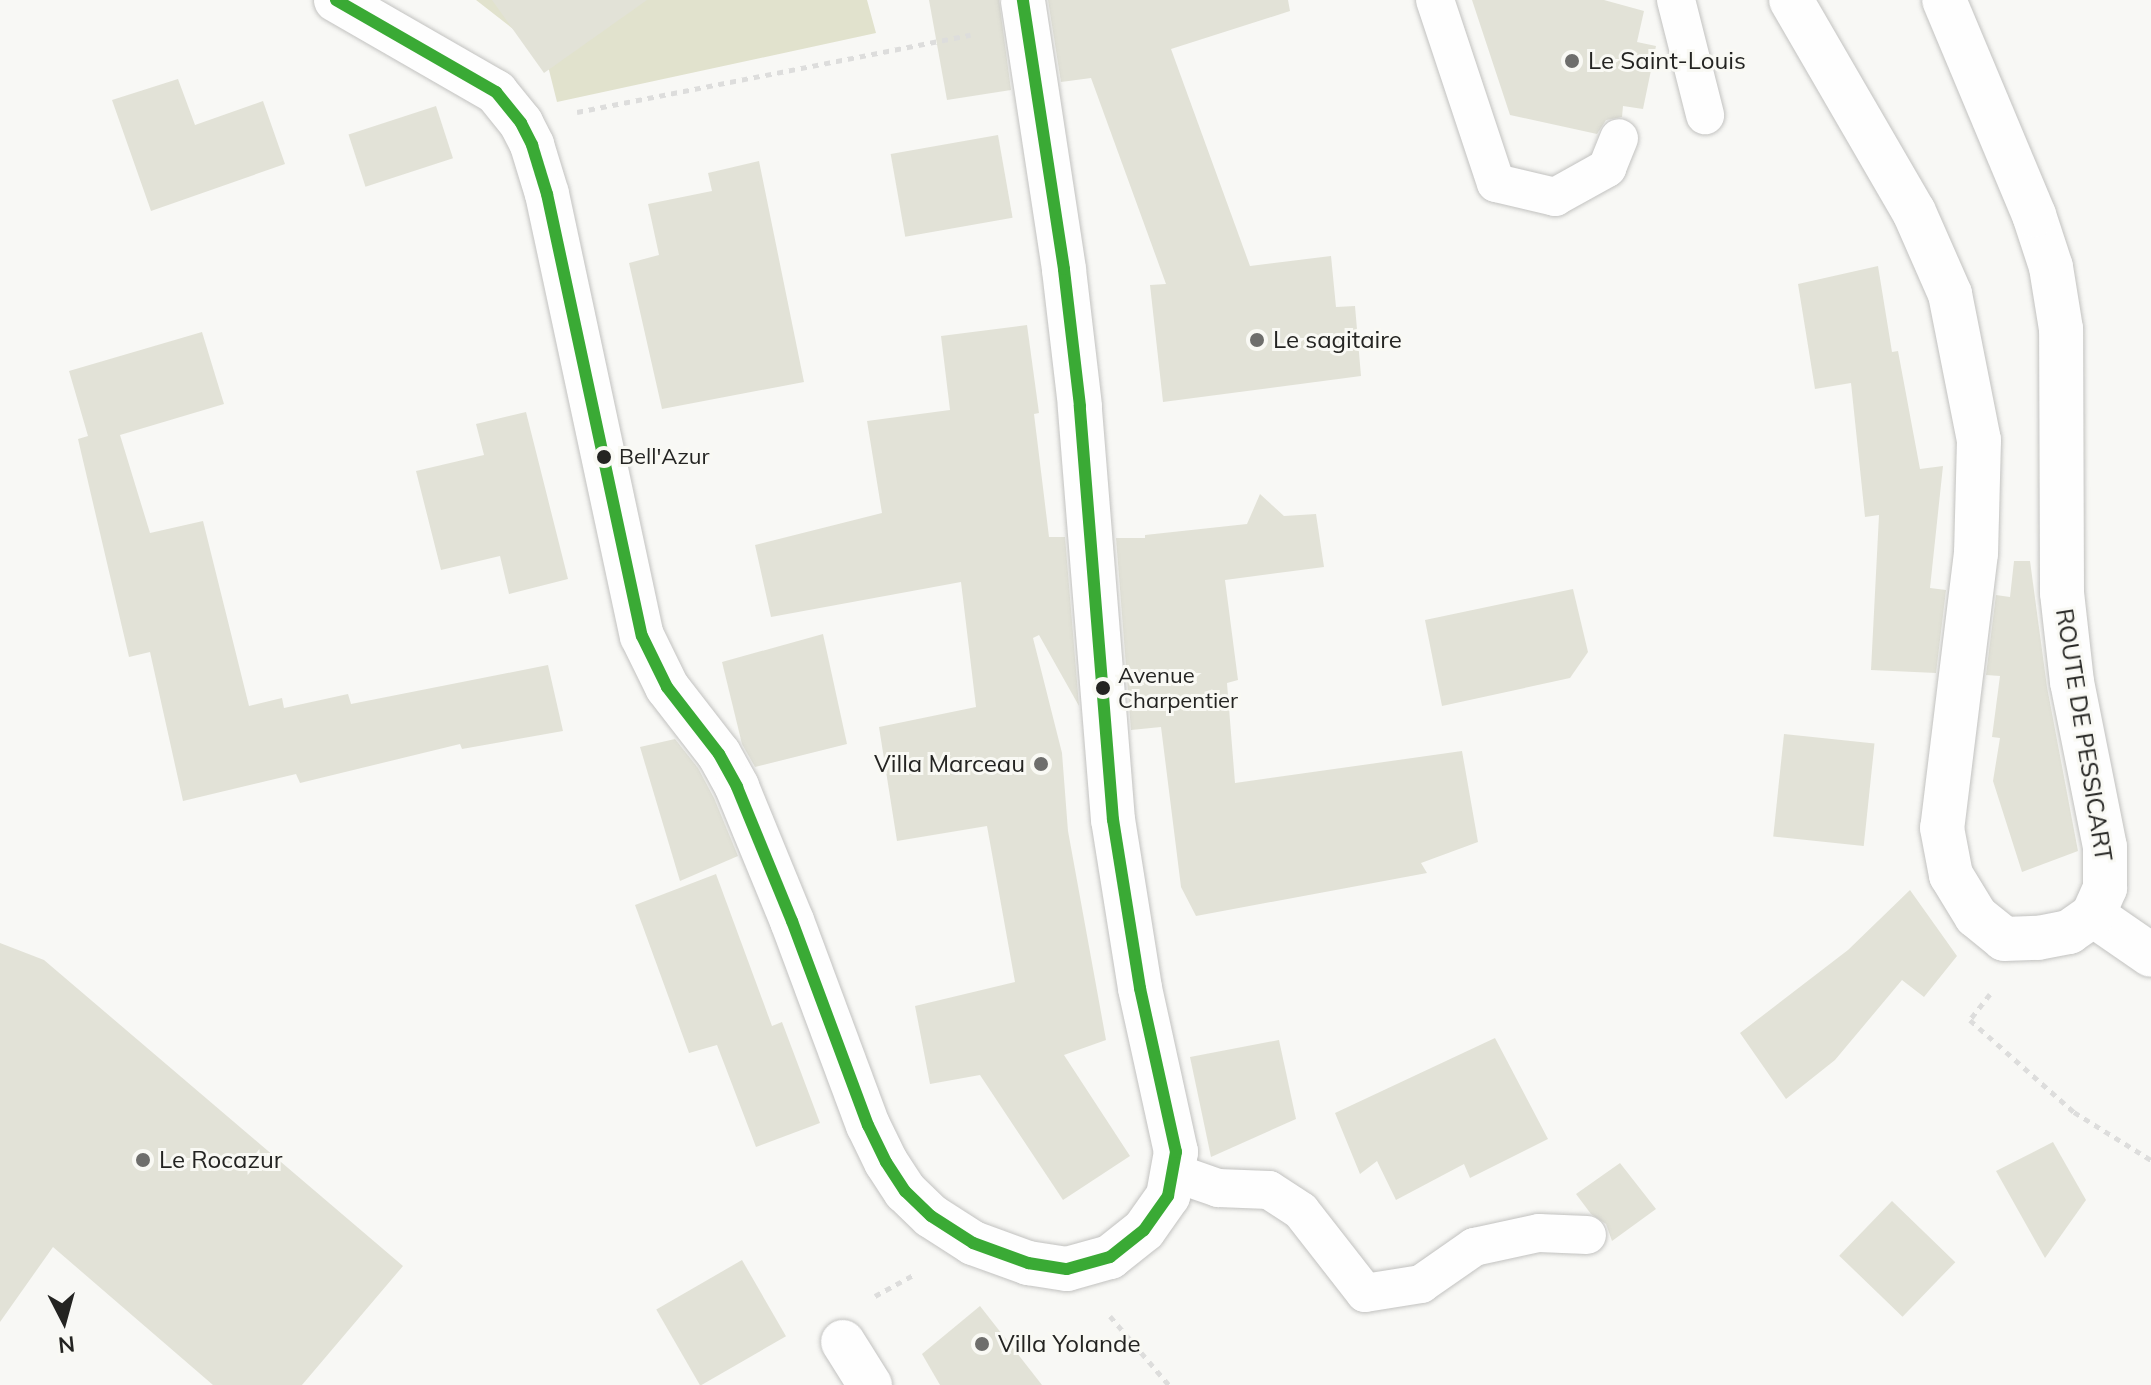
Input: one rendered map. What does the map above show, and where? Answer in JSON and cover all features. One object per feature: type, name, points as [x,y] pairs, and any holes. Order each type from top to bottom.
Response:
[{"type":"street","points":[[336,0],[496,92],[521,123],[532,145],[547,194],[642,636],[667,687],[719,754],[737,787],[792,921],[868,1125],[886,1162],[905,1191],[922,1207],[973,1243],[1028,1263],[1067,1269],[1091,1264],[1127,1246],[1158,1214],[1175,1173],[1174,1133],[1140,988],[1113,820],[1080,406],[1026,12]]},
{"type":"street","points":[[1791,0],[1914,212],[1950,294],[1979,440],[1976,553],[1942,828],[1951,875],[1976,916],[2004,939],[2069,932],[2093,915],[2151,955]]},
{"type":"street","name":"ROUTE DE PESSICART","points":[[1944,0],[2034,215],[2051,267],[2061,329],[2062,593],[2072,682],[2105,847],[2105,888],[2093,915]]},
{"type":"street","points":[[843,1342],[870,1385]]},
{"type":"lane","points":[[1435,0],[1496,183],[1555,197],[1607,168],[1619,138]]},
{"type":"lane","points":[[1676,0],[1705,115]]},
{"type":"lane","points":[[1175,1173],[1218,1188],[1269,1190],[1301,1211],[1365,1293],[1421,1284],[1474,1247],[1539,1233],[1587,1235]]},
{"type":"path","points":[[521,123],[1026,12]]},
{"type":"path","points":[[2004,939],[1993,990],[1970,1020],[2074,1112],[2151,1160]]},
{"type":"path","points":[[843,1342],[865,1331],[854,1308],[973,1243]]},
{"type":"path","points":[[1067,1269],[1169,1385]]},
{"type":"green space","points":[[476,0],[867,0],[876,33],[557,102],[545,54]]},
{"type":"building","points":[[492,0],[647,0],[544,73]]},
{"type":"building","points":[[929,0],[999,0],[1011,90],[947,100]]},
{"type":"building","points":[[1048,0],[1288,0],[1290,11],[1171,49],[1250,266],[1331,256],[1336,307],[1355,306],[1361,376],[1163,402],[1150,285],[1166,284],[1091,78],[1061,82]]},
{"type":"building","name":"Le Saint-Louis","points":[[1472,0],[1604,0],[1644,11],[1637,42],[1656,46],[1643,109],[1623,106],[1622,117],[1606,120],[1597,134],[1510,115]]},
{"type":"building","points":[[178,79],[195,125],[263,101],[285,164],[151,211],[112,100]]},
{"type":"building","points":[[436,106],[453,158],[365,187],[349,134]]},
{"type":"building","points":[[998,135],[1013,218],[905,237],[891,154]]},
{"type":"building","points":[[759,161],[804,382],[662,409],[629,263],[659,255],[648,204],[712,191],[708,173]]},
{"type":"building","points":[[1878,266],[1892,352],[1898,351],[1920,469],[1943,466],[1930,588],[1946,590],[1936,673],[1871,670],[1879,515],[1865,517],[1851,383],[1815,389],[1798,284]]},
{"type":"building","points":[[1027,325],[1039,413],[1034,414],[1049,537],[1065,537],[1079,706],[1039,635],[1033,638],[1062,753],[1068,831],[1106,1040],[1064,1055],[1130,1156],[1063,1200],[980,1075],[930,1084],[915,1006],[1015,982],[987,826],[897,841],[879,727],[976,707],[961,582],[771,617],[755,545],[882,513],[867,421],[950,410],[941,336]]},
{"type":"building","points":[[202,332],[224,404],[120,435],[150,533],[203,521],[249,706],[282,698],[284,708],[348,694],[351,704],[548,665],[563,731],[462,749],[460,744],[300,783],[296,774],[183,801],[150,652],[129,657],[78,439],[88,436],[69,371]]},
{"type":"building","points":[[526,412],[568,579],[509,594],[500,556],[441,570],[416,471],[484,455],[476,424]]},
{"type":"building","points":[[1260,494],[1284,516],[1316,514],[1324,567],[1225,580],[1238,680],[1227,683],[1235,783],[1462,751],[1478,842],[1421,863],[1427,873],[1196,916],[1181,887],[1161,727],[1131,730],[1116,538],[1145,538],[1145,535],[1247,524]]},
{"type":"building","points":[[2014,561],[2030,561],[2047,687],[2078,851],[2022,872],[1993,781],[2000,738],[1992,737],[2000,676],[1986,675],[1996,595],[2010,597]]},
{"type":"building","points":[[1573,589],[1588,652],[1570,678],[1442,706],[1425,620]]},
{"type":"building","points":[[823,634],[847,744],[755,767],[742,744],[722,662]]},
{"type":"building","points":[[1784,734],[1875,744],[1864,846],[1773,836]]},
{"type":"building","points":[[675,739],[698,768],[738,856],[680,881],[640,747]]},
{"type":"building","points":[[716,874],[772,1026],[782,1022],[820,1123],[756,1147],[717,1045],[689,1053],[635,905]]},
{"type":"building","points":[[1910,890],[1957,956],[1924,997],[1902,980],[1835,1060],[1786,1099],[1740,1033],[1848,950]]},
{"type":"building","name":"Le Rocazur","points":[[0,943],[44,960],[403,1266],[302,1385],[213,1385],[53,1247],[0,1322]]},
{"type":"building","points":[[1495,1038],[1548,1139],[1470,1178],[1464,1164],[1396,1200],[1377,1161],[1360,1174],[1335,1113]]},
{"type":"building","points":[[1279,1040],[1296,1119],[1211,1157],[1190,1057]]},
{"type":"building","points":[[2053,1142],[2086,1200],[2045,1258],[1996,1171]]},
{"type":"building","points":[[1620,1163],[1656,1209],[1612,1241],[1606,1224],[1591,1214],[1576,1194]]},
{"type":"building","points":[[1892,1201],[1955,1262],[1903,1317],[1839,1256]]},
{"type":"building","points":[[742,1260],[786,1336],[700,1385],[656,1310]]},
{"type":"building","name":"Villa Yolande","points":[[980,1306],[1042,1385],[940,1385],[922,1354]]},
{"type":"transit line","points":[[336,0],[496,92],[521,123],[532,145],[547,194],[642,636],[667,687],[719,754],[737,787],[792,921],[868,1125],[886,1162],[905,1191],[931,1216],[973,1243],[1028,1263],[1067,1269],[1110,1257],[1144,1230],[1168,1196],[1176,1152],[1140,988],[1113,820],[1080,406],[1064,269],[1023,0]]},
{"type":"place","name":"Le Saint-Louis","points":[[1572,61]]},
{"type":"place","name":"Le sagitaire","points":[[1257,340]]},
{"type":"place","name":"Bell'Azur","points":[[604,457]]},
{"type":"place","name":"Avenue Charpentier","points":[[1103,688]]},
{"type":"place","name":"Villa Marceau","points":[[1041,764]]},
{"type":"place","name":"Le Rocazur","points":[[143,1160]]},
{"type":"place","name":"Villa Yolande","points":[[982,1344]]}]
